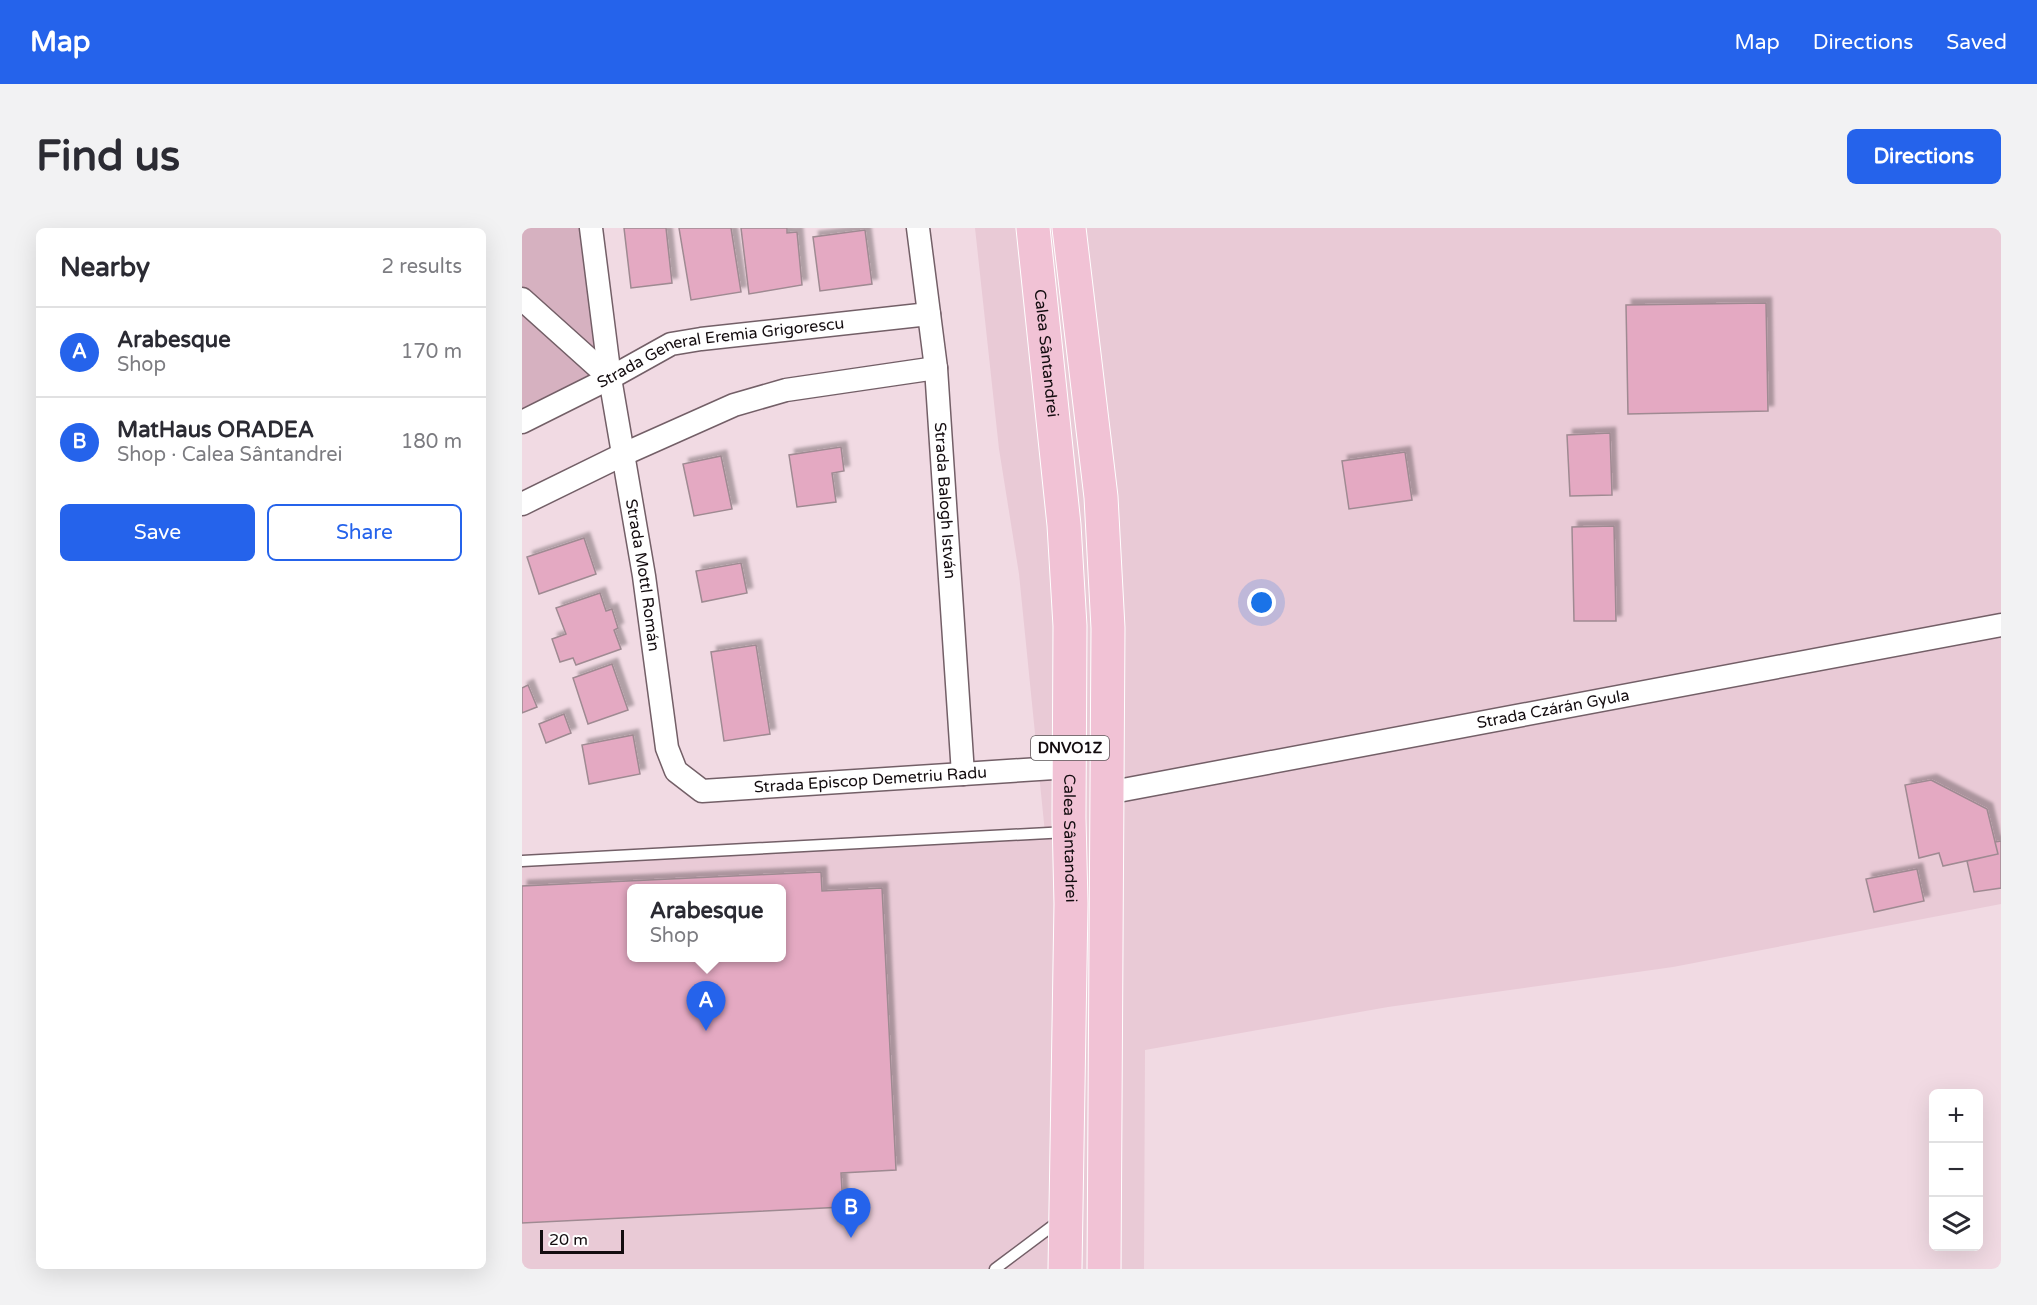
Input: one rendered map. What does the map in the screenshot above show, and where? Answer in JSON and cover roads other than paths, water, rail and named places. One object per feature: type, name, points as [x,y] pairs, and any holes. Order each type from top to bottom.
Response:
[{"type":"highway","name":"Calea Sântandrei","points":[[1033,228],[1064,525],[1070,626],[1071,904],[1065,1269]]},
{"type":"highway","name":"DNVO1Z","points":[[1072,235],[1101,497],[1108,628],[1104,1269]]},
{"type":"street","name":"Strada Mottl Román","points":[[591,228],[610,378],[624,454],[667,748],[676,771]]},
{"type":"street","name":"Strada Balogh István","points":[[918,228],[936,368],[963,774]]},
{"type":"street","points":[[522,299],[610,378]]},
{"type":"street","name":"Strada General Eremia Grigorescu","points":[[522,422],[610,378],[671,344],[929,314]]},
{"type":"street","points":[[522,504],[624,454],[734,405],[786,390],[936,368]]},
{"type":"street","name":"Strada Czárán Gyula","points":[[1107,793],[2001,625]]},
{"type":"street","name":"Strada Episcop Demetriu Radu","points":[[676,771],[702,791],[1070,767]]},
{"type":"lane","points":[[522,861],[1070,832]]},
{"type":"lane","points":[[995,1269],[1066,1215]]},
{"type":"place","name":"Arabesque","points":[[706,1031]]},
{"type":"place","name":"MatHaus ORADEA","points":[[851,1238]]}]
